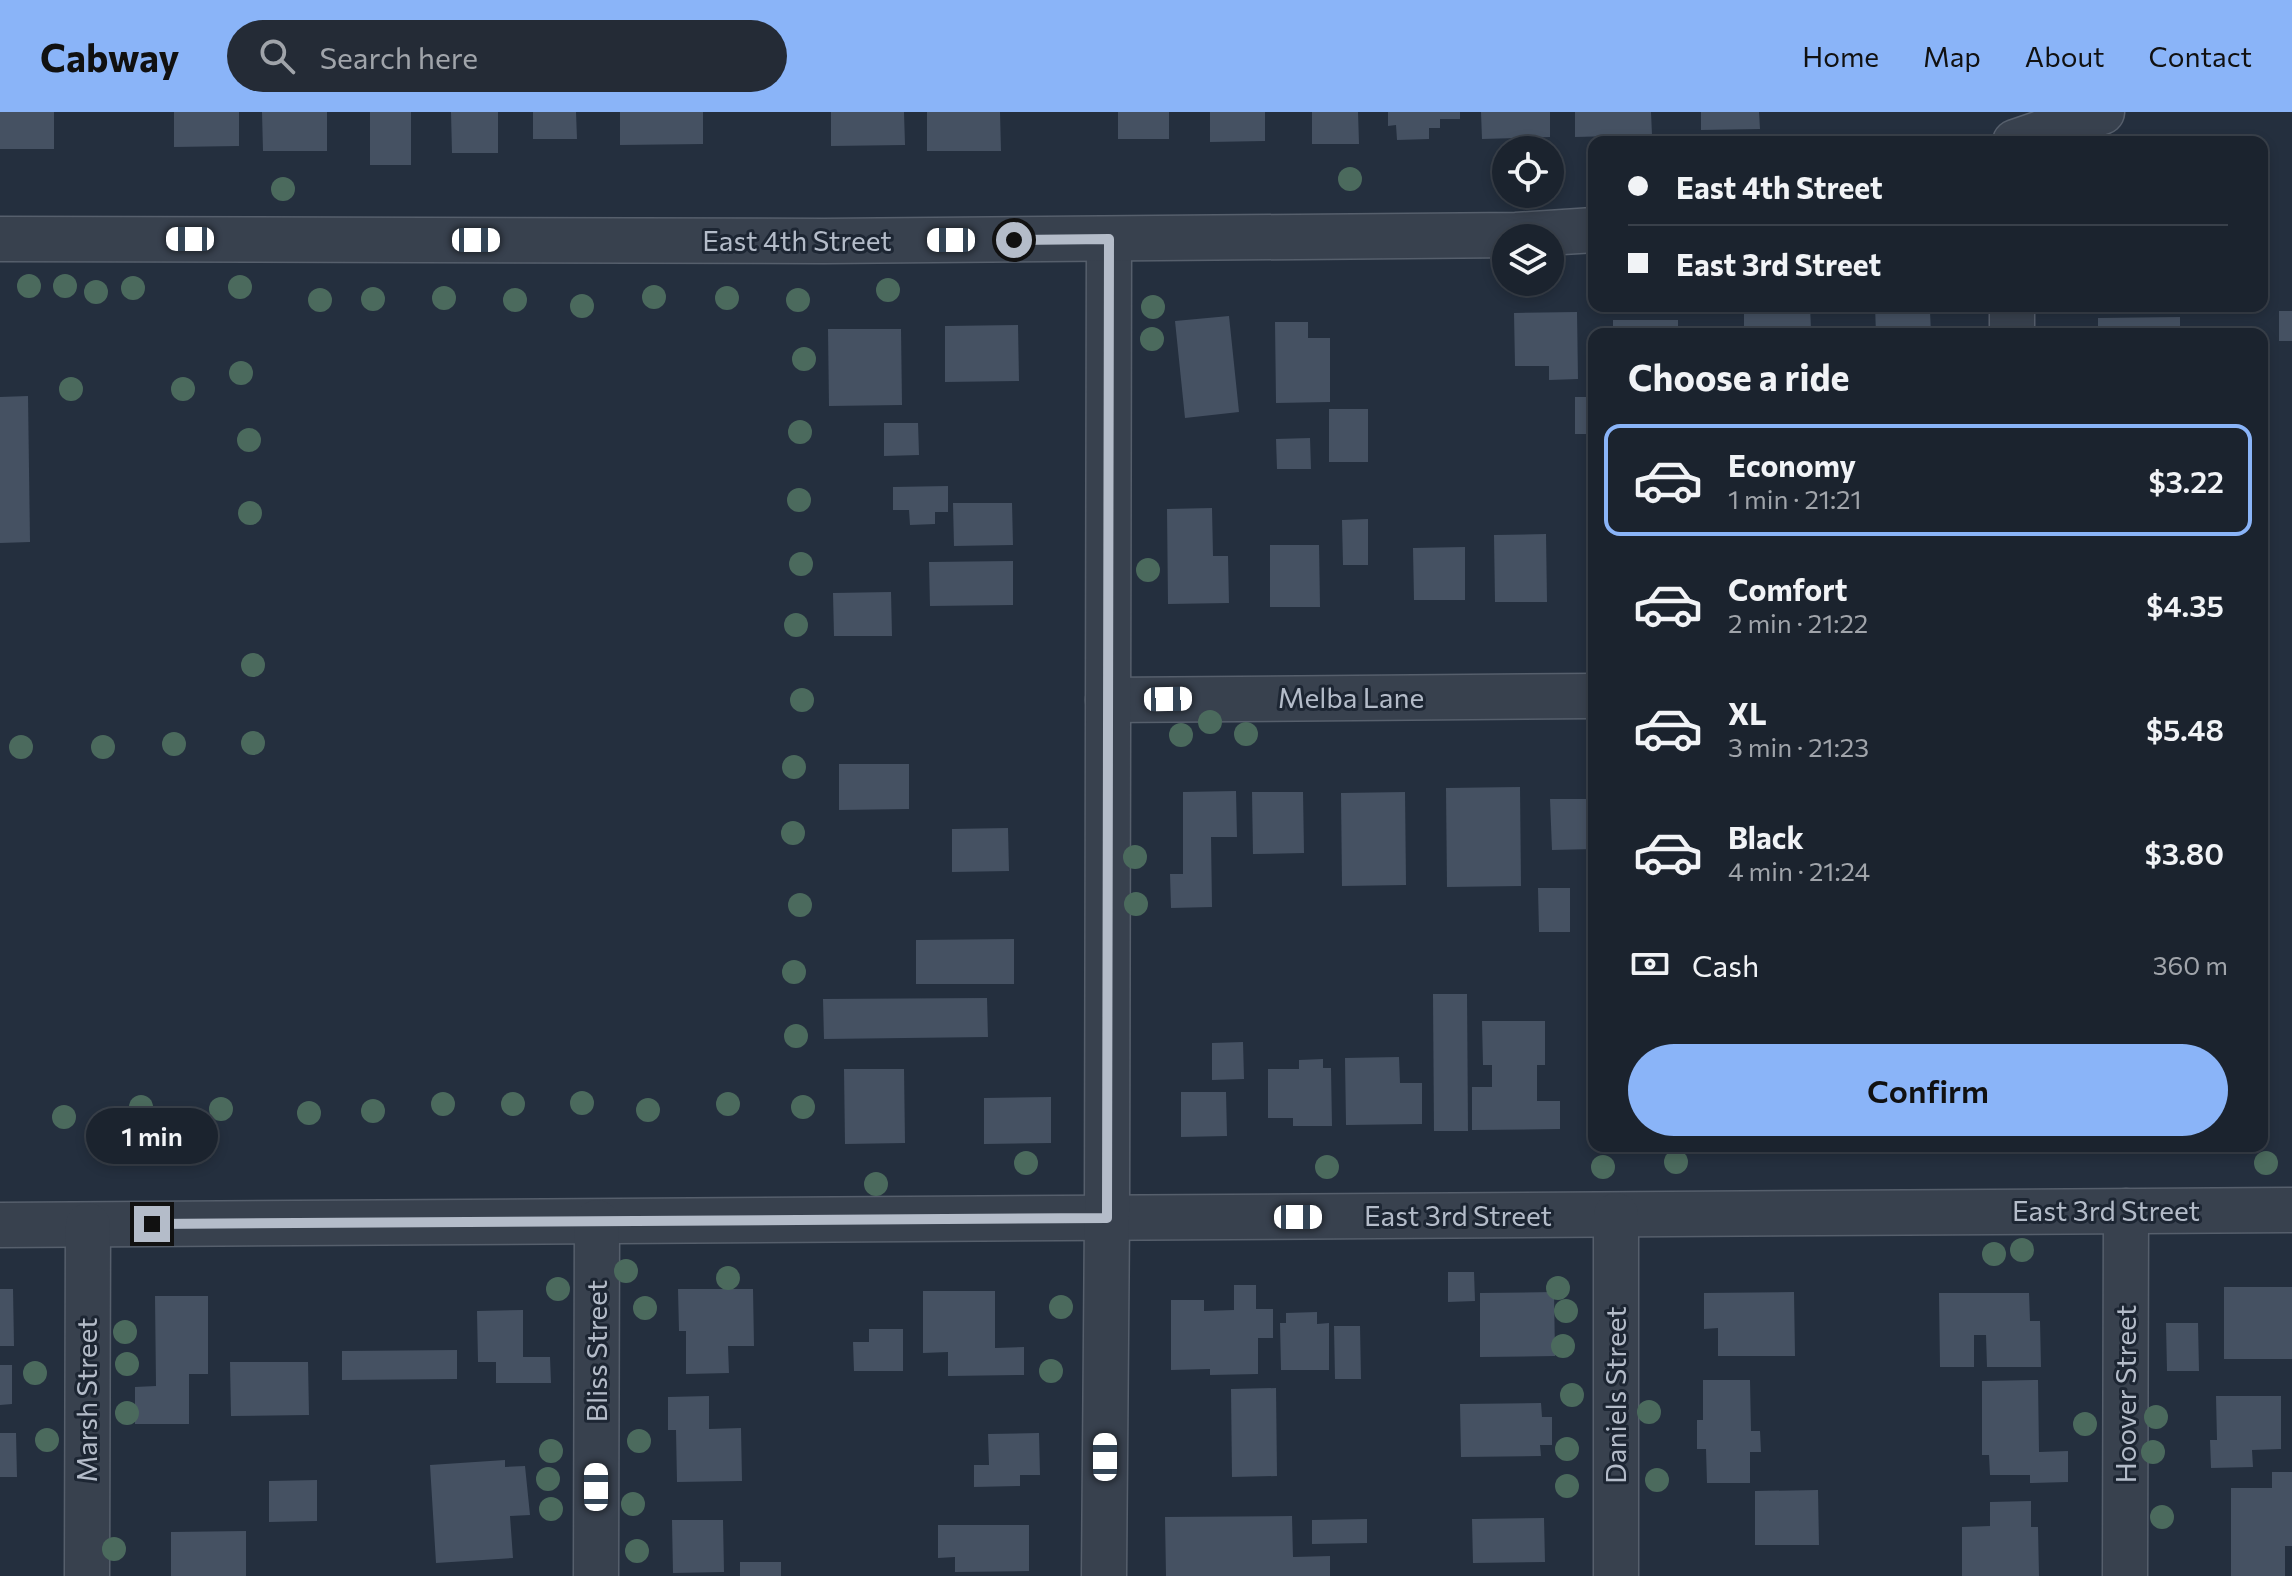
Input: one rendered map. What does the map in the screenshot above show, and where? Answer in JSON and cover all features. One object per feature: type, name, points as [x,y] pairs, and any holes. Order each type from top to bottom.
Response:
[{"type":"street","points":[[2032,136],[2102,112]]},
{"type":"street","name":"East 4th Street","points":[[0,239],[808,241],[1516,235],[1588,230]]},
{"type":"street","points":[[1104,1576],[1109,239]]},
{"type":"street","name":"Melba Lane","points":[[1108,700],[1588,696]]},
{"type":"street","name":"East 3rd Street","points":[[0,1225],[2292,1210]]},
{"type":"street","name":"Hoover Street","points":[[2125,1576],[2126,1211]]},
{"type":"street","name":"Daniels Street","points":[[1616,1215],[1616,1576]]},
{"type":"street","name":"Bliss Street","points":[[596,1576],[597,1222]]},
{"type":"street","name":"Marsh Street","points":[[87,1576],[88,1225]]},
{"type":"building","points":[[0,112],[54,112],[54,149],[0,149]]},
{"type":"building","points":[[174,112],[239,112],[239,146],[174,147]]},
{"type":"building","points":[[262,112],[327,112],[327,151],[263,151]]},
{"type":"building","points":[[370,112],[411,112],[411,165],[370,165]]},
{"type":"building","points":[[451,112],[498,112],[498,153],[452,153]]},
{"type":"building","points":[[533,112],[576,112],[577,139],[533,139]]},
{"type":"building","points":[[620,112],[703,112],[703,144],[620,145]]},
{"type":"building","points":[[831,112],[904,112],[905,145],[831,146]]},
{"type":"building","points":[[927,112],[1000,112],[1001,151],[927,151]]},
{"type":"building","points":[[1118,112],[1169,112],[1169,139],[1118,139]]},
{"type":"building","points":[[1210,112],[1265,112],[1265,141],[1210,142]]},
{"type":"building","points":[[1312,112],[1358,112],[1359,144],[1312,144]]},
{"type":"building","points":[[1388,112],[1460,112],[1460,119],[1440,119],[1440,128],[1429,128],[1429,139],[1397,140],[1396,125],[1388,126]]},
{"type":"building","points":[[1481,112],[1550,112],[1550,136],[1492,136],[1492,139],[1482,139]]},
{"type":"building","points":[[1575,112],[1651,112],[1652,135],[1575,137]]},
{"type":"building","points":[[1701,112],[1759,112],[1760,129],[1701,130]]},
{"type":"building","points":[[2279,311],[2292,311],[2292,341],[2279,341]]},
{"type":"building","points":[[1577,312],[1578,379],[1549,380],[1549,366],[1515,366],[1514,313]]},
{"type":"building","points":[[1744,312],[1810,312],[1811,328],[1744,328]]},
{"type":"building","points":[[1875,312],[1930,312],[1931,328],[1876,328]]},
{"type":"building","points":[[1229,316],[1239,412],[1185,418],[1175,321]]},
{"type":"building","points":[[2180,317],[2180,328],[2098,328],[2098,318]]},
{"type":"building","points":[[1613,320],[1678,320],[1678,328],[1613,328]]},
{"type":"building","points":[[1275,322],[1308,322],[1308,338],[1330,338],[1330,402],[1276,403]]},
{"type":"building","points":[[1018,325],[1019,381],[945,382],[945,326]]},
{"type":"building","points":[[828,329],[901,329],[902,405],[829,406]]},
{"type":"building","points":[[28,396],[30,542],[0,543],[0,397]]},
{"type":"building","points":[[1575,397],[1588,397],[1588,434],[1575,434]]},
{"type":"building","points":[[1329,409],[1368,409],[1368,462],[1329,462]]},
{"type":"building","points":[[884,423],[918,423],[919,455],[884,456]]},
{"type":"building","points":[[1310,438],[1311,469],[1277,469],[1276,439]]},
{"type":"building","points":[[948,486],[948,512],[935,512],[935,524],[910,525],[909,510],[893,510],[893,487]]},
{"type":"building","points":[[953,503],[1012,503],[1013,545],[954,546]]},
{"type":"building","points":[[1212,508],[1213,556],[1228,556],[1229,603],[1168,604],[1167,509]]},
{"type":"building","points":[[1368,519],[1368,565],[1343,565],[1342,520]]},
{"type":"building","points":[[1546,534],[1547,602],[1495,602],[1494,535]]},
{"type":"building","points":[[1270,545],[1319,545],[1320,607],[1270,607]]},
{"type":"building","points":[[1465,547],[1465,600],[1414,600],[1413,548]]},
{"type":"building","points":[[1013,561],[1013,605],[930,606],[929,562]]},
{"type":"building","points":[[891,592],[892,636],[834,636],[833,593]]},
{"type":"building","points":[[839,764],[909,764],[909,809],[839,810]]},
{"type":"building","points":[[1520,787],[1521,886],[1447,887],[1446,788]]},
{"type":"building","points":[[1236,791],[1237,837],[1211,837],[1212,907],[1171,908],[1170,874],[1183,874],[1183,792]]},
{"type":"building","points":[[1252,792],[1303,792],[1304,853],[1253,854]]},
{"type":"building","points":[[1405,792],[1406,885],[1342,886],[1341,793]]},
{"type":"building","points":[[1550,799],[1588,799],[1588,849],[1552,850]]},
{"type":"building","points":[[1008,828],[1009,871],[952,872],[952,829]]},
{"type":"building","points":[[1538,888],[1570,888],[1570,932],[1539,932]]},
{"type":"building","points":[[1014,939],[1014,984],[916,984],[916,940]]},
{"type":"building","points":[[1433,994],[1467,994],[1468,1131],[1434,1131]]},
{"type":"building","points":[[987,998],[988,1037],[824,1039],[823,999]]},
{"type":"building","points":[[1482,1021],[1545,1021],[1545,1065],[1537,1065],[1537,1101],[1560,1101],[1560,1129],[1472,1130],[1472,1087],[1492,1087],[1492,1065],[1483,1065]]},
{"type":"building","points":[[1243,1042],[1244,1079],[1212,1080],[1212,1043]]},
{"type":"building","points":[[1399,1057],[1400,1083],[1422,1083],[1422,1124],[1346,1125],[1345,1058]]},
{"type":"building","points":[[1323,1059],[1323,1068],[1331,1068],[1332,1126],[1293,1126],[1293,1118],[1268,1118],[1268,1069],[1299,1069],[1299,1060]]},
{"type":"building","points":[[844,1069],[904,1069],[905,1143],[845,1144]]},
{"type":"building","points":[[1181,1092],[1226,1092],[1227,1136],[1181,1137]]},
{"type":"building","points":[[1051,1097],[1051,1143],[984,1144],[984,1098]]},
{"type":"building","points":[[1448,1272],[1474,1272],[1475,1301],[1448,1302]]},
{"type":"building","points":[[1234,1285],[1256,1285],[1256,1309],[1273,1309],[1273,1338],[1258,1338],[1258,1374],[1210,1375],[1210,1369],[1171,1370],[1171,1300],[1204,1300],[1204,1311],[1234,1310]]},
{"type":"building","points":[[2224,1287],[2292,1287],[2292,1359],[2224,1359]]},
{"type":"building","points":[[0,1289],[13,1289],[14,1346],[0,1346]]},
{"type":"building","points":[[678,1289],[753,1289],[754,1346],[728,1346],[729,1373],[686,1374],[686,1331],[679,1331]]},
{"type":"building","points":[[923,1291],[995,1291],[995,1348],[1024,1347],[1024,1375],[948,1376],[948,1352],[923,1353]]},
{"type":"building","points":[[1554,1292],[1555,1356],[1480,1357],[1480,1293]]},
{"type":"building","points":[[1794,1292],[1795,1356],[1718,1356],[1718,1328],[1704,1329],[1704,1293]]},
{"type":"building","points":[[1939,1293],[2029,1293],[2030,1321],[2040,1321],[2041,1367],[1987,1367],[1986,1335],[1974,1335],[1974,1367],[1940,1367]]},
{"type":"building","points":[[155,1296],[208,1296],[208,1374],[189,1374],[189,1424],[135,1424],[135,1387],[156,1386]]},
{"type":"building","points":[[523,1310],[523,1357],[550,1357],[551,1383],[496,1383],[496,1362],[478,1362],[477,1311]]},
{"type":"building","points":[[1317,1312],[1317,1324],[1329,1323],[1329,1370],[1281,1370],[1280,1323],[1286,1323],[1286,1313]]},
{"type":"building","points":[[2166,1323],[2198,1323],[2199,1371],[2167,1371]]},
{"type":"building","points":[[1334,1326],[1360,1326],[1361,1379],[1335,1379]]},
{"type":"building","points":[[869,1329],[903,1329],[903,1371],[854,1371],[853,1342],[869,1342]]},
{"type":"building","points":[[457,1350],[457,1379],[342,1380],[342,1351]]},
{"type":"building","points":[[230,1362],[308,1362],[309,1415],[231,1416]]},
{"type":"building","points":[[0,1365],[12,1365],[12,1404],[0,1405]]},
{"type":"building","points":[[1703,1380],[1750,1380],[1751,1431],[1760,1431],[1761,1452],[1750,1452],[1750,1483],[1707,1483],[1706,1449],[1697,1449],[1697,1420],[1703,1420]]},
{"type":"building","points":[[2038,1380],[2039,1452],[2068,1451],[2068,1482],[2030,1483],[2030,1475],[1990,1475],[1989,1455],[1982,1455],[1982,1381]]},
{"type":"building","points":[[1276,1388],[1277,1476],[1232,1477],[1231,1389]]},
{"type":"building","points":[[709,1396],[709,1429],[741,1428],[742,1481],[677,1482],[676,1430],[668,1430],[668,1397]]},
{"type":"building","points":[[2216,1396],[2281,1396],[2281,1449],[2252,1450],[2253,1467],[2211,1468],[2210,1440],[2217,1440]]},
{"type":"building","points":[[1541,1403],[1542,1417],[1552,1417],[1552,1445],[1540,1445],[1541,1456],[1461,1457],[1460,1404]]},
{"type":"building","points":[[0,1433],[16,1433],[17,1477],[0,1477]]},
{"type":"building","points":[[1039,1433],[1040,1475],[1020,1475],[1020,1486],[974,1487],[974,1465],[989,1465],[988,1434]]},
{"type":"building","points":[[505,1460],[505,1467],[525,1466],[530,1515],[510,1516],[513,1558],[436,1563],[430,1465]]},
{"type":"building","points":[[2272,1472],[2292,1472],[2292,1546],[2285,1546],[2285,1576],[2231,1576],[2231,1488],[2272,1488]]},
{"type":"building","points":[[317,1480],[317,1521],[269,1522],[269,1481]]},
{"type":"building","points":[[1818,1490],[1819,1545],[1755,1545],[1755,1491]]},
{"type":"building","points":[[2031,1501],[2031,1527],[2038,1527],[2039,1576],[1962,1576],[1962,1527],[1990,1526],[1990,1502]]},
{"type":"building","points":[[1292,1516],[1293,1557],[1330,1556],[1330,1576],[1166,1576],[1165,1517]]},
{"type":"building","points":[[1544,1518],[1545,1562],[1473,1563],[1472,1519]]},
{"type":"building","points":[[1367,1519],[1367,1543],[1312,1544],[1312,1520]]},
{"type":"building","points":[[672,1520],[723,1520],[724,1572],[673,1573]]},
{"type":"building","points":[[938,1525],[1029,1525],[1029,1571],[955,1572],[955,1557],[938,1558]]},
{"type":"building","points":[[246,1531],[246,1576],[171,1576],[171,1532]]},
{"type":"building","points":[[740,1562],[781,1562],[781,1576],[740,1576]]},
{"type":"route","points":[[152,1224],[1107,1218],[1109,239],[1014,240]]}]
